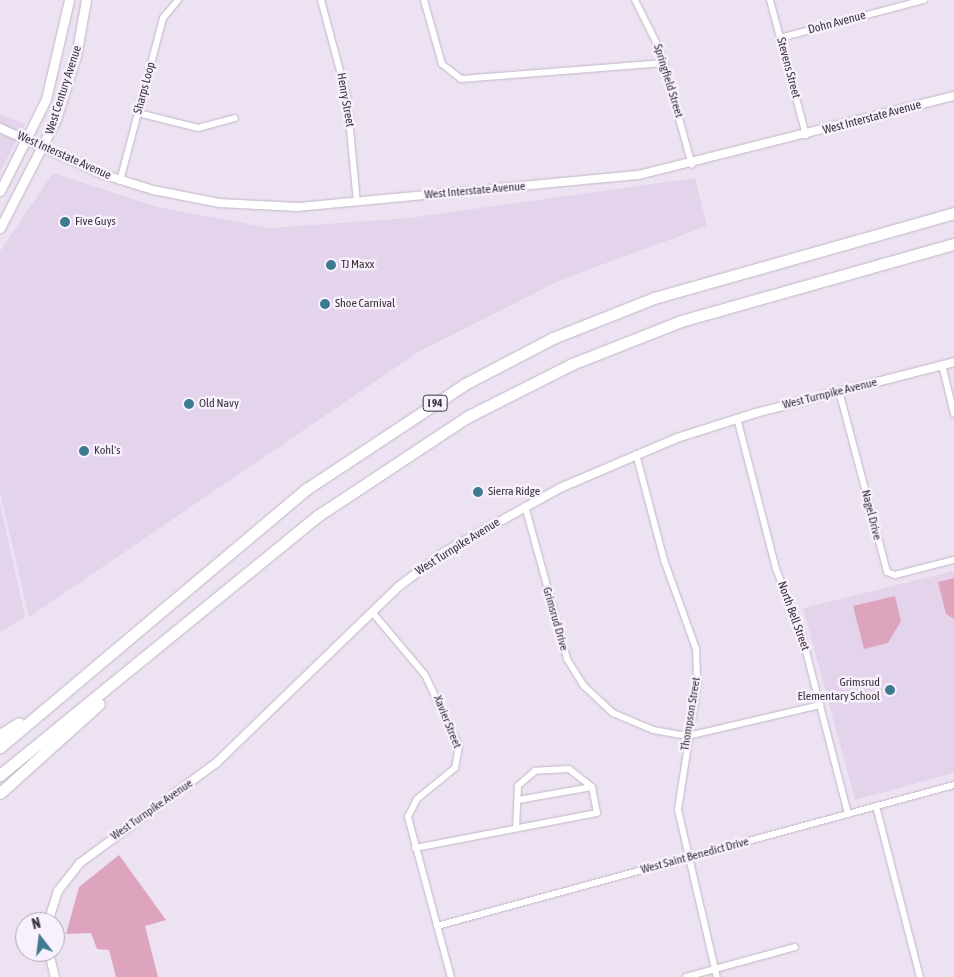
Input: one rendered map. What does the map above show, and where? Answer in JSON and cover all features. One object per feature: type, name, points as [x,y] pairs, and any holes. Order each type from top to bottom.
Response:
[{"type":"highway","name":"I 94","points":[[0,747],[71,685],[315,483],[404,421],[509,361],[654,298],[954,214]]},
{"type":"highway","name":"I 94","points":[[0,775],[275,550],[417,447],[572,364],[705,312],[954,244]]},
{"type":"highway","points":[[0,793],[275,550]]},
{"type":"highway","points":[[0,735],[71,685]]},
{"type":"main road","name":"West Century Avenue","points":[[0,191],[28,141],[53,76],[69,0]]},
{"type":"main road","name":"West Century Avenue","points":[[0,228],[44,149],[71,75],[86,0]]},
{"type":"street","name":"Sharps Loop","points":[[120,181],[163,18],[178,0]]},
{"type":"street","name":"Henry Street","points":[[321,0],[346,97],[357,202]]},
{"type":"street","points":[[424,0],[442,64],[461,79],[664,64]]},
{"type":"street","name":"Springfield Street","points":[[636,0],[664,64],[692,165]]},
{"type":"street","name":"Stevens Street","points":[[770,0],[806,135]]},
{"type":"street","name":"Dohn Avenue","points":[[780,38],[924,0]]},
{"type":"street","name":"West Interstate Avenue","points":[[0,128],[120,181],[235,205],[357,202],[618,178],[692,165],[954,96]]},
{"type":"street","points":[[138,113],[198,128],[235,118]]},
{"type":"street","name":"West Turnpike Avenue","points":[[51,912],[58,890],[80,862],[216,763],[372,612],[433,560],[525,506],[636,454],[737,418],[954,362]]},
{"type":"street","points":[[942,365],[954,414]]},
{"type":"street","name":"Nagel Drive","points":[[839,391],[885,569],[895,575],[954,560]]},
{"type":"street","name":"North Bell Street","points":[[737,418],[774,562],[798,625],[848,814]]},
{"type":"street","name":"Thompson Street","points":[[636,454],[664,560],[696,649],[698,678],[678,810],[687,858],[717,977]]},
{"type":"street","name":"Grimsrud Drive","points":[[525,506],[559,639],[578,678],[597,700],[623,718],[653,730],[688,736],[820,705]]},
{"type":"street","name":"Xavier Street","points":[[372,612],[425,675],[459,746],[455,768],[411,807],[408,821],[450,977]]},
{"type":"street","points":[[415,848],[597,813],[592,787],[560,767],[535,771],[522,780],[516,828]]},
{"type":"street","name":"West Saint Benedict Drive","points":[[437,926],[954,785]]},
{"type":"street","points":[[518,800],[592,787]]},
{"type":"street","points":[[876,806],[920,977]]},
{"type":"street","points":[[686,977],[795,947]]},
{"type":"street","points":[[51,962],[55,977]]},
{"type":"shaded area","points":[[0,114],[25,124],[0,172]]},
{"type":"shaded area","points":[[53,173],[157,207],[270,228],[409,218],[695,178],[707,226],[563,279],[420,351],[29,617],[0,492],[0,251]]},
{"type":"shaded area","points":[[0,503],[25,617],[0,632]]},
{"type":"shaded area","name":"Grimsrud Elementary School","points":[[954,571],[954,773],[855,800],[803,608]]},
{"type":"shaded area","points":[[954,578],[954,619],[946,614],[938,582]]},
{"type":"shaded area","points":[[895,596],[901,621],[888,643],[864,649],[853,606]]},
{"type":"shaded area","points":[[119,855],[166,920],[145,926],[158,977],[116,977],[109,950],[97,949],[91,933],[66,934],[79,887]]},
{"type":"place","name":"Five Guys","points":[[65,222]]},
{"type":"place","name":"TJ Maxx","points":[[331,265]]},
{"type":"place","name":"Shoe Carnival","points":[[325,304]]},
{"type":"place","name":"Old Navy","points":[[189,404]]},
{"type":"place","name":"Kohl's","points":[[84,451]]},
{"type":"place","name":"Sierra Ridge","points":[[478,492]]},
{"type":"place","name":"Grimsrud Elementary School","points":[[890,690]]}]
